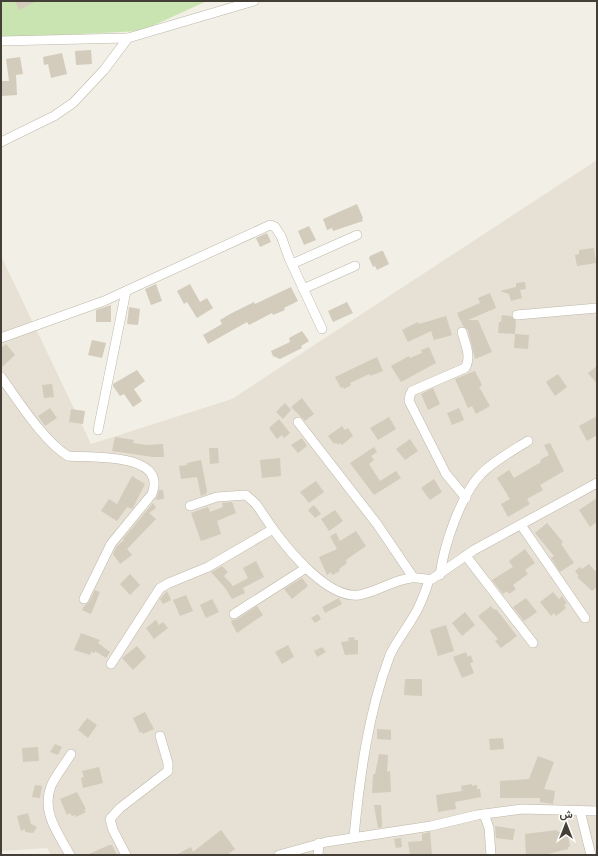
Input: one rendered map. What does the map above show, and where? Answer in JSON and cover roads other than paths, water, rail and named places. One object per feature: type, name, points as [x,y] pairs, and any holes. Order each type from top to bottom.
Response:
[{"type":"street","points":[[1,41],[128,38],[254,1]]},
{"type":"street","points":[[1,142],[54,116],[72,103],[104,70],[128,38]]},
{"type":"street","points":[[1,338],[30,326],[67,315],[126,291],[270,225],[275,227],[281,236],[292,264],[322,328]]},
{"type":"street","points":[[292,264],[357,235]]},
{"type":"street","points":[[304,289],[355,266]]},
{"type":"street","points":[[98,430],[126,291]]},
{"type":"street","points":[[517,315],[597,308]]},
{"type":"street","points":[[462,332],[468,356],[468,363],[465,368],[412,391],[409,401],[446,474],[466,498]]},
{"type":"street","points":[[1,377],[31,418],[60,452],[68,456],[123,459],[146,468],[152,474],[155,487],[152,494],[111,544],[84,599]]},
{"type":"street","points":[[298,422],[376,524],[413,577]]},
{"type":"street","points":[[440,575],[448,540],[456,518],[481,474],[490,466],[528,441]]},
{"type":"street","points":[[190,506],[217,497],[246,495],[256,504],[273,529],[306,568],[336,589],[353,595],[366,593],[413,577],[429,580],[440,575],[466,556],[597,483]]},
{"type":"street","points":[[521,526],[585,618]]},
{"type":"street","points":[[111,664],[160,588],[169,582],[208,567],[273,529]]},
{"type":"street","points":[[466,556],[533,643]]},
{"type":"street","points":[[234,614],[306,568]]},
{"type":"street","points":[[354,836],[358,793],[367,737],[379,690],[395,644],[415,614],[429,580]]},
{"type":"street","points":[[126,855],[112,830],[110,819],[120,808],[168,771],[168,763],[160,736]]},
{"type":"street","points":[[70,855],[51,821],[47,806],[51,786],[71,754]]},
{"type":"street","points":[[279,855],[354,836],[431,826],[484,814],[522,809],[597,811]]},
{"type":"street","points":[[580,811],[590,855]]},
{"type":"street","points":[[484,814],[489,828],[491,855]]},
{"type":"street","points":[[318,855],[319,844]]}]
